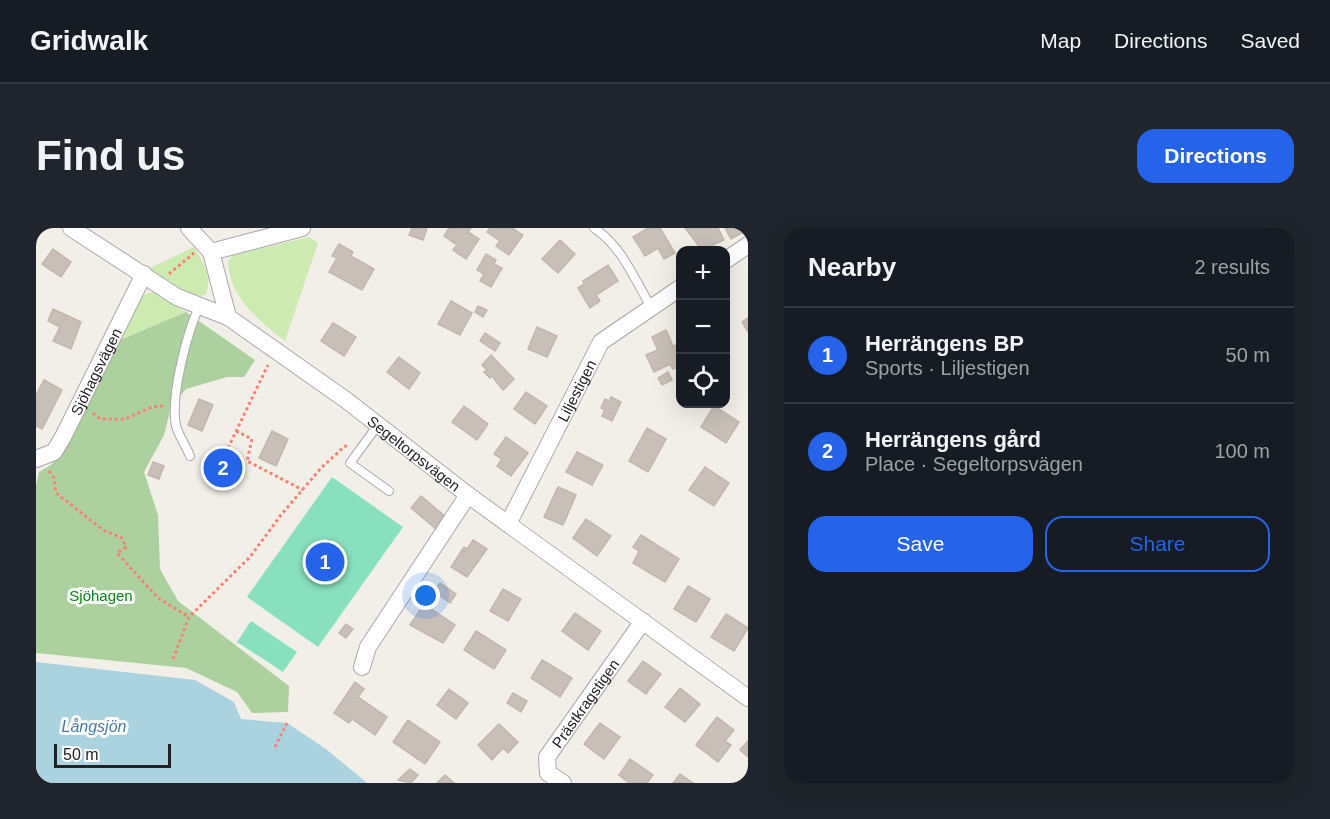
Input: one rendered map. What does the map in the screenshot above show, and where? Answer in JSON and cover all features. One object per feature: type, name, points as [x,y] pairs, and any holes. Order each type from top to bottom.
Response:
[{"type":"street","name":"Segeltorpsvägen","points":[[71,228],[177,297],[228,316],[378,425],[468,495],[748,698]]},
{"type":"street","points":[[189,228],[208,248],[228,316]]},
{"type":"street","points":[[208,248],[302,228]]},
{"type":"street","points":[[730,257],[748,245]]},
{"type":"street","name":"Sjöhagsvägen","points":[[39,459],[54,452],[151,279]]},
{"type":"street","name":"Liljestigen","points":[[508,524],[602,342],[676,291]]},
{"type":"street","points":[[362,668],[368,647],[468,495]]},
{"type":"street","name":"Prästkragstigen","points":[[563,783],[548,773],[547,757],[643,621]]},
{"type":"lane","points":[[594,228],[603,234],[623,259],[651,307]]},
{"type":"lane","points":[[190,456],[176,425],[177,386],[190,326],[199,307]]},
{"type":"lane","points":[[378,425],[350,463],[388,491]]},
{"type":"path","points":[[151,279],[208,248]]},
{"type":"path","points":[[228,447],[276,350]]},
{"type":"path","points":[[81,403],[100,419],[125,419],[152,407],[177,405]]},
{"type":"path","points":[[236,431],[252,439],[247,461],[303,490]]},
{"type":"path","points":[[173,659],[189,617],[250,557],[303,490],[345,446],[356,455]]},
{"type":"path","points":[[39,459],[54,478],[56,493],[103,530],[122,538],[126,548],[117,553],[158,598],[189,617]]},
{"type":"path","points":[[275,747],[287,723]]},
{"type":"green space","points":[[309,237],[318,243],[285,341],[255,316],[239,297],[230,274],[228,261],[233,255]]},
{"type":"green space","points":[[194,247],[208,276],[205,295],[182,291],[148,269]]},
{"type":"green space","points":[[154,292],[186,312],[120,340],[140,300],[145,294]]},
{"type":"green space","name":"Sjöhagen","points":[[186,312],[255,360],[244,377],[227,377],[186,389],[171,407],[164,435],[144,472],[158,515],[160,569],[178,601],[289,686],[288,712],[252,713],[237,692],[186,668],[36,653],[36,486],[39,472],[52,464],[69,437],[120,340]]},
{"type":"green space","points":[[332,477],[403,527],[318,647],[247,597]]},
{"type":"green space","points":[[251,621],[297,652],[283,672],[237,642]]},
{"type":"water","name":"Långsjön","points":[[36,662],[195,680],[234,702],[241,719],[287,723],[326,749],[367,783],[36,783]]},
{"type":"building","points":[[412,228],[427,228],[423,240],[409,235]]},
{"type":"building","points":[[449,228],[471,228],[468,232],[479,239],[466,259],[453,250],[457,245],[444,236]]},
{"type":"building","points":[[490,228],[512,228],[523,235],[509,255],[496,246],[500,241],[487,232]]},
{"type":"building","points":[[648,228],[660,228],[675,253],[664,259],[658,248],[645,256],[633,237]]},
{"type":"building","points":[[685,228],[718,228],[724,240],[711,246],[699,246]]},
{"type":"building","points":[[725,228],[740,228],[742,233],[731,239]]},
{"type":"building","points":[[560,240],[575,254],[558,273],[542,259]]},
{"type":"building","points":[[339,244],[353,252],[351,256],[374,269],[362,290],[329,272],[337,258],[332,256]]},
{"type":"building","points":[[53,249],[71,262],[61,277],[42,264]]},
{"type":"building","points":[[486,254],[496,260],[494,264],[502,268],[491,287],[480,281],[484,274],[477,270]]},
{"type":"building","points":[[608,265],[618,281],[596,295],[600,301],[590,308],[578,288],[584,284],[583,281]]},
{"type":"building","points":[[451,301],[472,313],[460,335],[438,324]]},
{"type":"building","points":[[478,306],[487,310],[483,317],[475,312]]},
{"type":"building","points":[[53,309],[81,322],[71,349],[53,341],[60,327],[48,321]]},
{"type":"building","points":[[748,318],[748,332],[742,322]]},
{"type":"building","points":[[333,323],[356,337],[344,356],[321,341]]},
{"type":"building","points":[[537,327],[557,336],[547,357],[528,349]]},
{"type":"building","points":[[666,330],[673,346],[676,345],[676,368],[673,369],[670,364],[654,372],[646,355],[658,350],[652,337]]},
{"type":"building","points":[[485,333],[500,343],[495,351],[480,341]]},
{"type":"building","points":[[491,355],[514,379],[503,390],[492,376],[490,378],[484,372],[487,370],[482,365]]},
{"type":"building","points":[[399,357],[420,373],[409,389],[387,372]]},
{"type":"building","points":[[668,372],[672,380],[662,385],[658,378]]},
{"type":"building","points":[[44,380],[62,390],[42,429],[36,426],[36,395]]},
{"type":"building","points":[[526,392],[547,406],[535,424],[514,409]]},
{"type":"building","points":[[611,397],[621,402],[612,421],[602,416],[605,410],[601,408],[605,399],[609,401]]},
{"type":"building","points":[[199,399],[213,405],[202,431],[188,425]]},
{"type":"building","points":[[464,406],[488,424],[477,440],[452,422]]},
{"type":"building","points":[[713,408],[717,408],[739,422],[726,443],[701,427]]},
{"type":"building","points":[[647,428],[666,439],[648,472],[629,461]]},
{"type":"building","points":[[272,431],[288,439],[276,466],[259,458]]},
{"type":"building","points":[[506,437],[528,453],[511,476],[497,466],[502,459],[494,454]]},
{"type":"building","points":[[223,449],[235,455],[233,460],[243,464],[234,485],[202,471],[212,450],[220,454]]},
{"type":"building","points":[[577,452],[603,465],[592,485],[566,472]]},
{"type":"building","points":[[153,462],[164,466],[159,479],[148,475]]},
{"type":"building","points":[[705,467],[729,483],[714,506],[689,490]]},
{"type":"building","points":[[558,487],[576,495],[563,525],[544,517]]},
{"type":"building","points":[[421,496],[446,517],[436,529],[411,508]]},
{"type":"building","points":[[586,519],[611,536],[597,556],[573,538]]},
{"type":"building","points":[[641,535],[679,559],[665,582],[633,563],[639,551],[633,547]]},
{"type":"building","points":[[473,540],[487,549],[467,577],[451,567],[464,547],[467,549]]},
{"type":"building","points":[[440,583],[456,594],[450,603],[434,591]]},
{"type":"building","points":[[688,586],[710,599],[696,622],[674,609]]},
{"type":"building","points":[[503,589],[521,599],[508,621],[490,611]]},
{"type":"building","points":[[424,604],[455,625],[443,643],[410,625]]},
{"type":"building","points":[[575,613],[601,631],[588,650],[562,631]]},
{"type":"building","points":[[726,614],[748,628],[734,651],[711,637]]},
{"type":"building","points":[[346,624],[353,629],[346,638],[339,633]]},
{"type":"building","points":[[476,631],[506,650],[494,669],[464,650]]},
{"type":"building","points":[[542,660],[572,678],[560,697],[531,678]]},
{"type":"building","points":[[643,661],[661,674],[646,694],[628,681]]},
{"type":"building","points":[[355,682],[364,689],[358,697],[387,717],[375,735],[352,719],[349,723],[334,713]]},
{"type":"building","points":[[680,688],[700,704],[685,722],[665,707]]},
{"type":"building","points":[[449,689],[468,703],[456,719],[437,705]]},
{"type":"building","points":[[513,693],[527,701],[521,712],[507,703]]},
{"type":"building","points":[[717,717],[734,730],[725,741],[731,745],[718,762],[696,745]]},
{"type":"building","points":[[408,720],[440,742],[425,764],[393,742]]},
{"type":"building","points":[[600,723],[620,737],[604,759],[584,744]]},
{"type":"building","points":[[499,724],[518,742],[508,753],[503,748],[492,760],[478,745]]},
{"type":"building","points":[[748,741],[748,757],[740,750]]},
{"type":"building","points":[[630,759],[653,775],[647,783],[629,783],[619,775]]},
{"type":"building","points":[[410,769],[418,775],[411,783],[398,780]]},
{"type":"building","points":[[680,774],[693,783],[673,783]]},
{"type":"building","points":[[445,775],[454,783],[437,783]]},
{"type":"place","name":"Herrängens gård","points":[[223,468]]},
{"type":"place","name":"Herrängens BP","points":[[325,562]]}]
